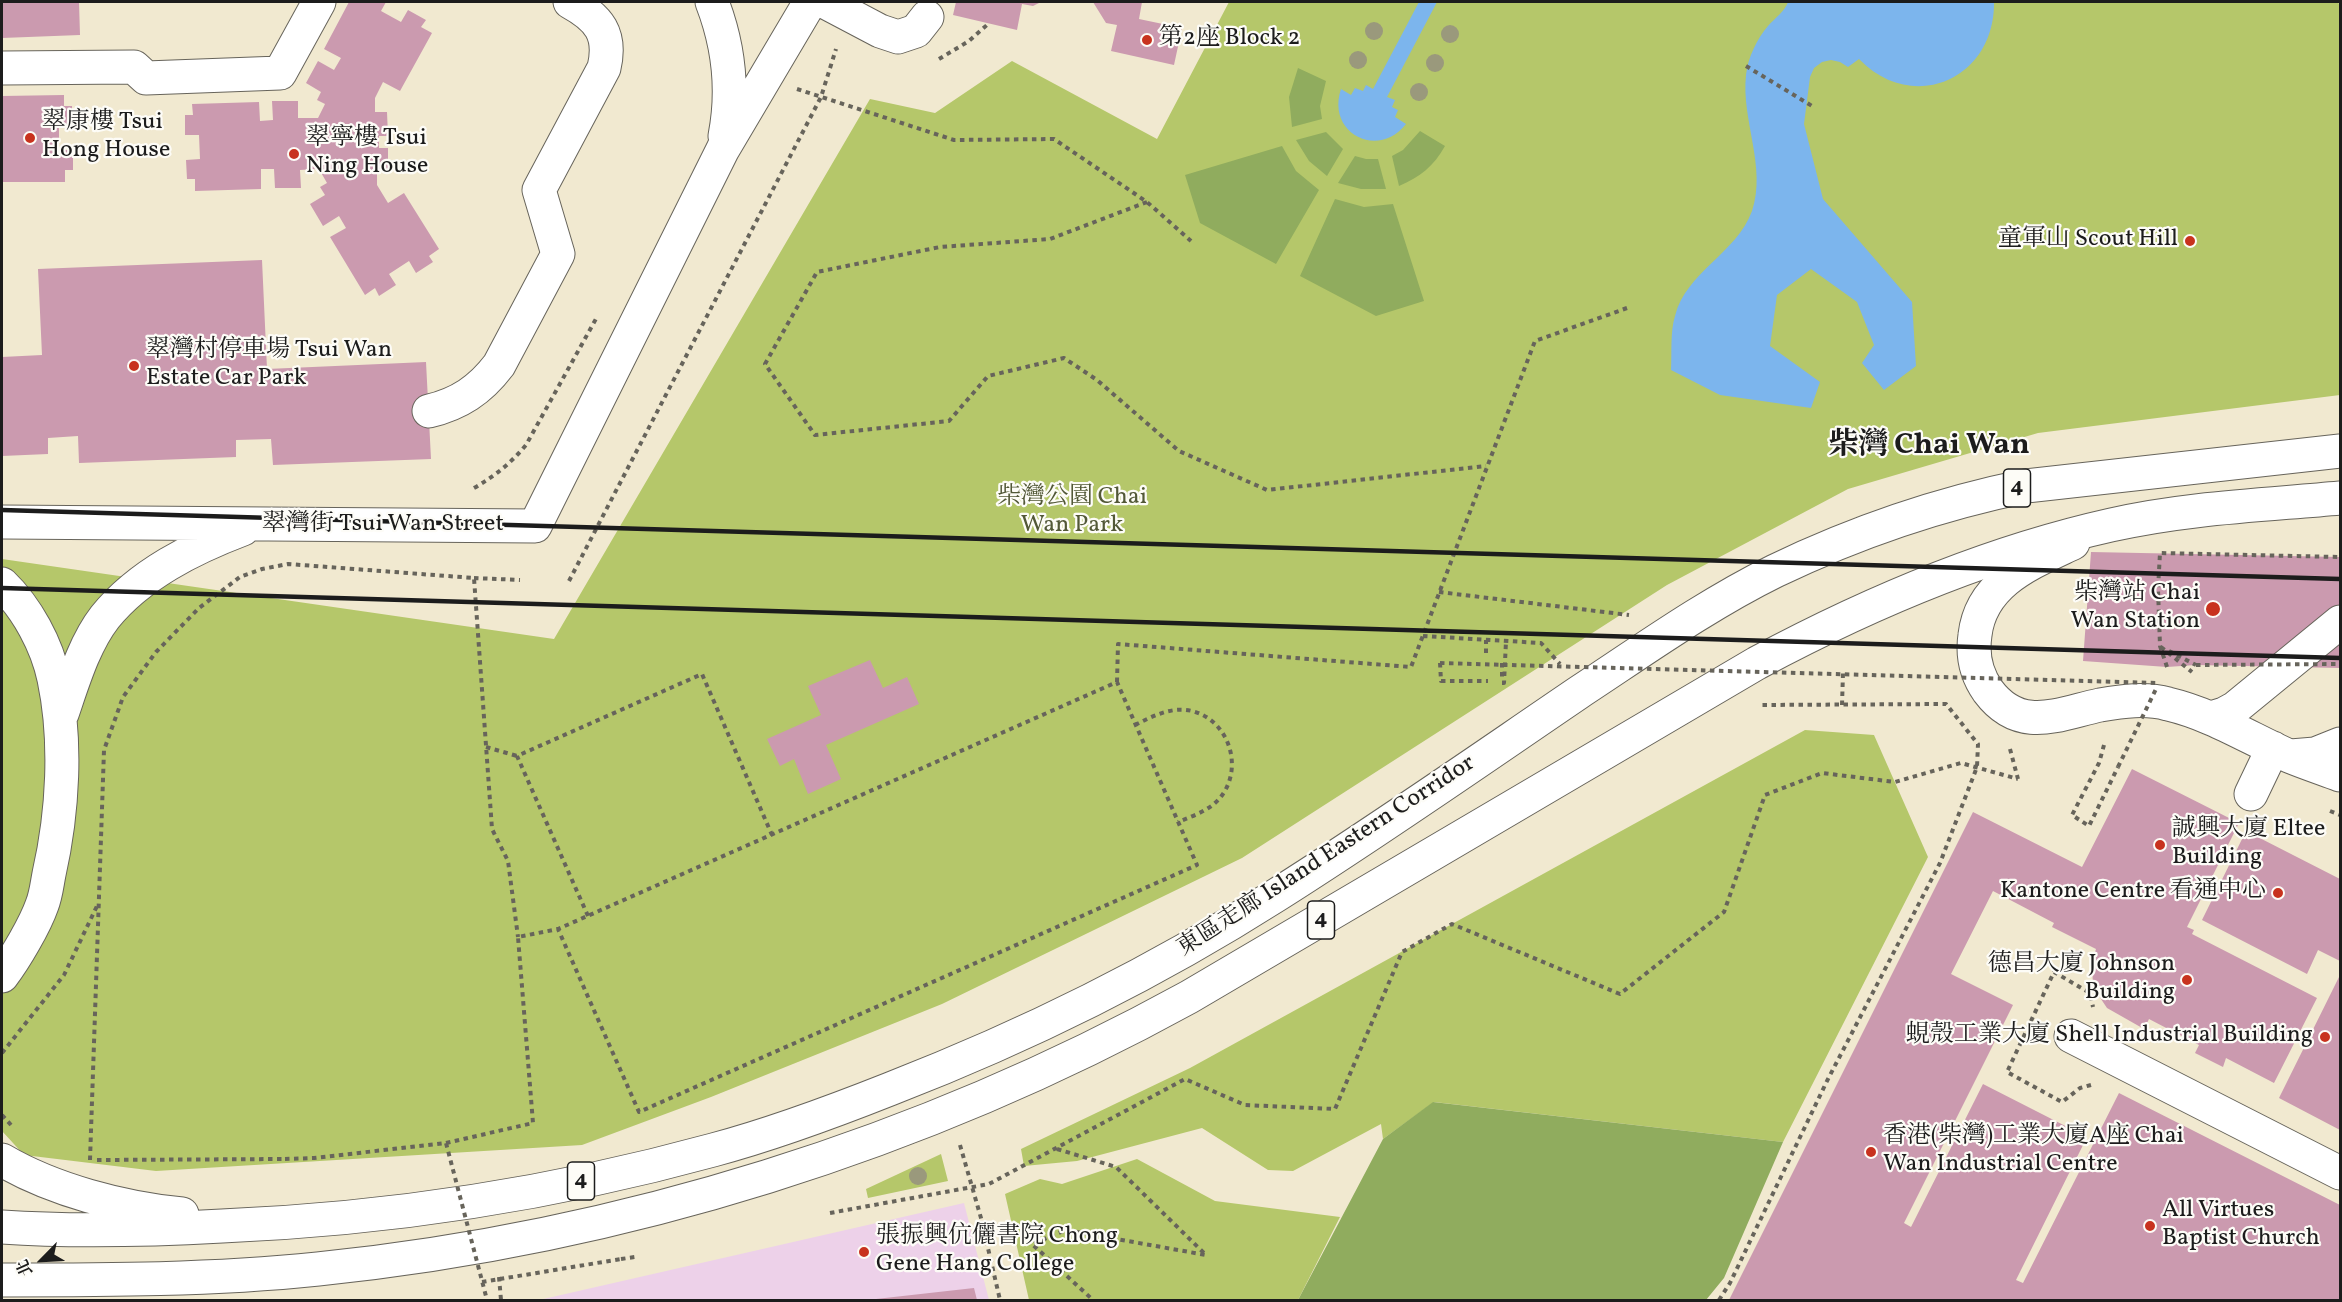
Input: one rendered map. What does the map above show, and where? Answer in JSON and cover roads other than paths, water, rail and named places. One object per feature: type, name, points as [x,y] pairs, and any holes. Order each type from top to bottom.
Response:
[{"type":"main road","points":[[2,68],[134,67],[146,78],[280,74],[318,2]]},
{"type":"main road","points":[[429,411],[462,400],[489,379],[499,365],[558,254],[539,190],[604,68],[608,53],[605,37],[598,23],[587,11],[570,2]]},
{"type":"main road","name":"翠灣街 Tsui Wan Street","points":[[60,721],[78,666],[104,618],[136,586],[173,561],[211,541],[257,524],[535,526],[723,149],[810,2]]},
{"type":"main road","points":[[825,2],[880,31],[898,36],[916,31],[927,16]]},
{"type":"main road","name":"翠灣街 Tsui Wan Street","points":[[716,7],[726,46],[730,74],[730,112],[723,149]]},
{"type":"main road","name":"東區走廊 Island Eastern Corridor","points":[[2,1227],[148,1230],[276,1224],[362,1216],[491,1199],[629,1171],[704,1153],[796,1125],[924,1076],[997,1045],[1078,1006],[1206,938],[1272,898],[1654,642],[1714,605],[1770,574],[1879,526],[1969,498],[2026,486],[2340,451]]},
{"type":"main road","name":"東區走廊 Island Eastern Corridor","points":[[2,1280],[216,1277],[316,1269],[425,1255],[494,1243],[647,1210],[774,1174],[975,1101],[1031,1078],[1136,1027],[1747,669],[1814,633],[1917,586],[1982,561],[2112,524],[2198,512],[2340,498]]},
{"type":"main road","points":[[2,522],[257,524]]},
{"type":"main road","points":[[2112,524],[2014,574],[1987,600],[1978,618],[1973,651],[1982,683],[1992,696],[2019,715],[2036,718],[2055,717],[2099,705],[2133,700],[2166,703],[2211,718],[2282,752],[2339,754]]},
{"type":"main road","points":[[2,584],[15,597],[39,635],[54,677],[60,721],[61,769],[56,843],[43,905],[10,966],[2,976]]},
{"type":"main road","points":[[2211,718],[2235,708],[2340,622]]},
{"type":"main road","points":[[2251,794],[2282,752]]},
{"type":"main road","points":[[2071,1036],[2340,1173]]},
{"type":"main road","points":[[2,1160],[40,1180],[99,1199],[172,1213],[276,1224]]},
{"type":"water","points":[[1419,2],[1437,2],[1387,97],[1395,100],[1392,107],[1398,110],[1395,117],[1406,124],[1395,135],[1382,140],[1357,137],[1341,118],[1338,105],[1341,89],[1351,95],[1355,88],[1363,91],[1366,85],[1373,89]]},
{"type":"water","points":[[1788,2],[1994,2],[1991,29],[1981,51],[1966,69],[1947,80],[1926,86],[1903,85],[1880,76],[1859,59],[1848,67],[1831,60],[1822,62],[1814,68],[1810,77],[1804,124],[1823,199],[1912,302],[1916,366],[1884,390],[1862,363],[1874,345],[1857,302],[1811,269],[1777,295],[1770,346],[1820,382],[1811,408],[1720,395],[1671,370],[1672,329],[1681,301],[1700,275],[1735,239],[1745,226],[1752,211],[1757,178],[1745,92],[1747,68],[1760,37]]},
{"type":"railway","points":[[2,510],[2340,579]]},
{"type":"railway","points":[[2,588],[2340,658]]},
{"type":"place","name":"第2座 Block 2","points":[[1147,40]]},
{"type":"place","name":"翠康樓 Tsui Hong House","points":[[30,138]]},
{"type":"place","name":"翠寧樓 Tsui Ning House","points":[[294,154]]},
{"type":"place","name":"童軍山 Scout Hill","points":[[2190,241]]},
{"type":"place","name":"翠灣村停車場 Tsui Wan Estate Car Park","points":[[134,366]]},
{"type":"place","name":"柴灣站 Chai Wan Station","points":[[2213,609]]},
{"type":"place","name":"誠興大廈 Eltee Building","points":[[2160,845]]},
{"type":"place","name":"Kantone Centre 看通中心","points":[[2278,893]]},
{"type":"place","name":"德昌大廈 Johnson Building","points":[[2187,980]]},
{"type":"place","name":"蜆殼工業大廈 Shell Industrial Building","points":[[2325,1037]]},
{"type":"place","name":"香港(柴灣)工業大廈A座 Chai Wan Industrial Centre","points":[[1871,1152]]},
{"type":"place","name":"All Virtues Baptist Church","points":[[2150,1226]]},
{"type":"place","name":"張振興伉儷書院 Chong Gene Hang College","points":[[864,1252]]},
{"type":"district","name":"柴灣 Chai Wan","points":[[1929,447]]},
{"type":"park label","name":"柴灣公園 Chai Wan Park","points":[[1072,513]]}]
